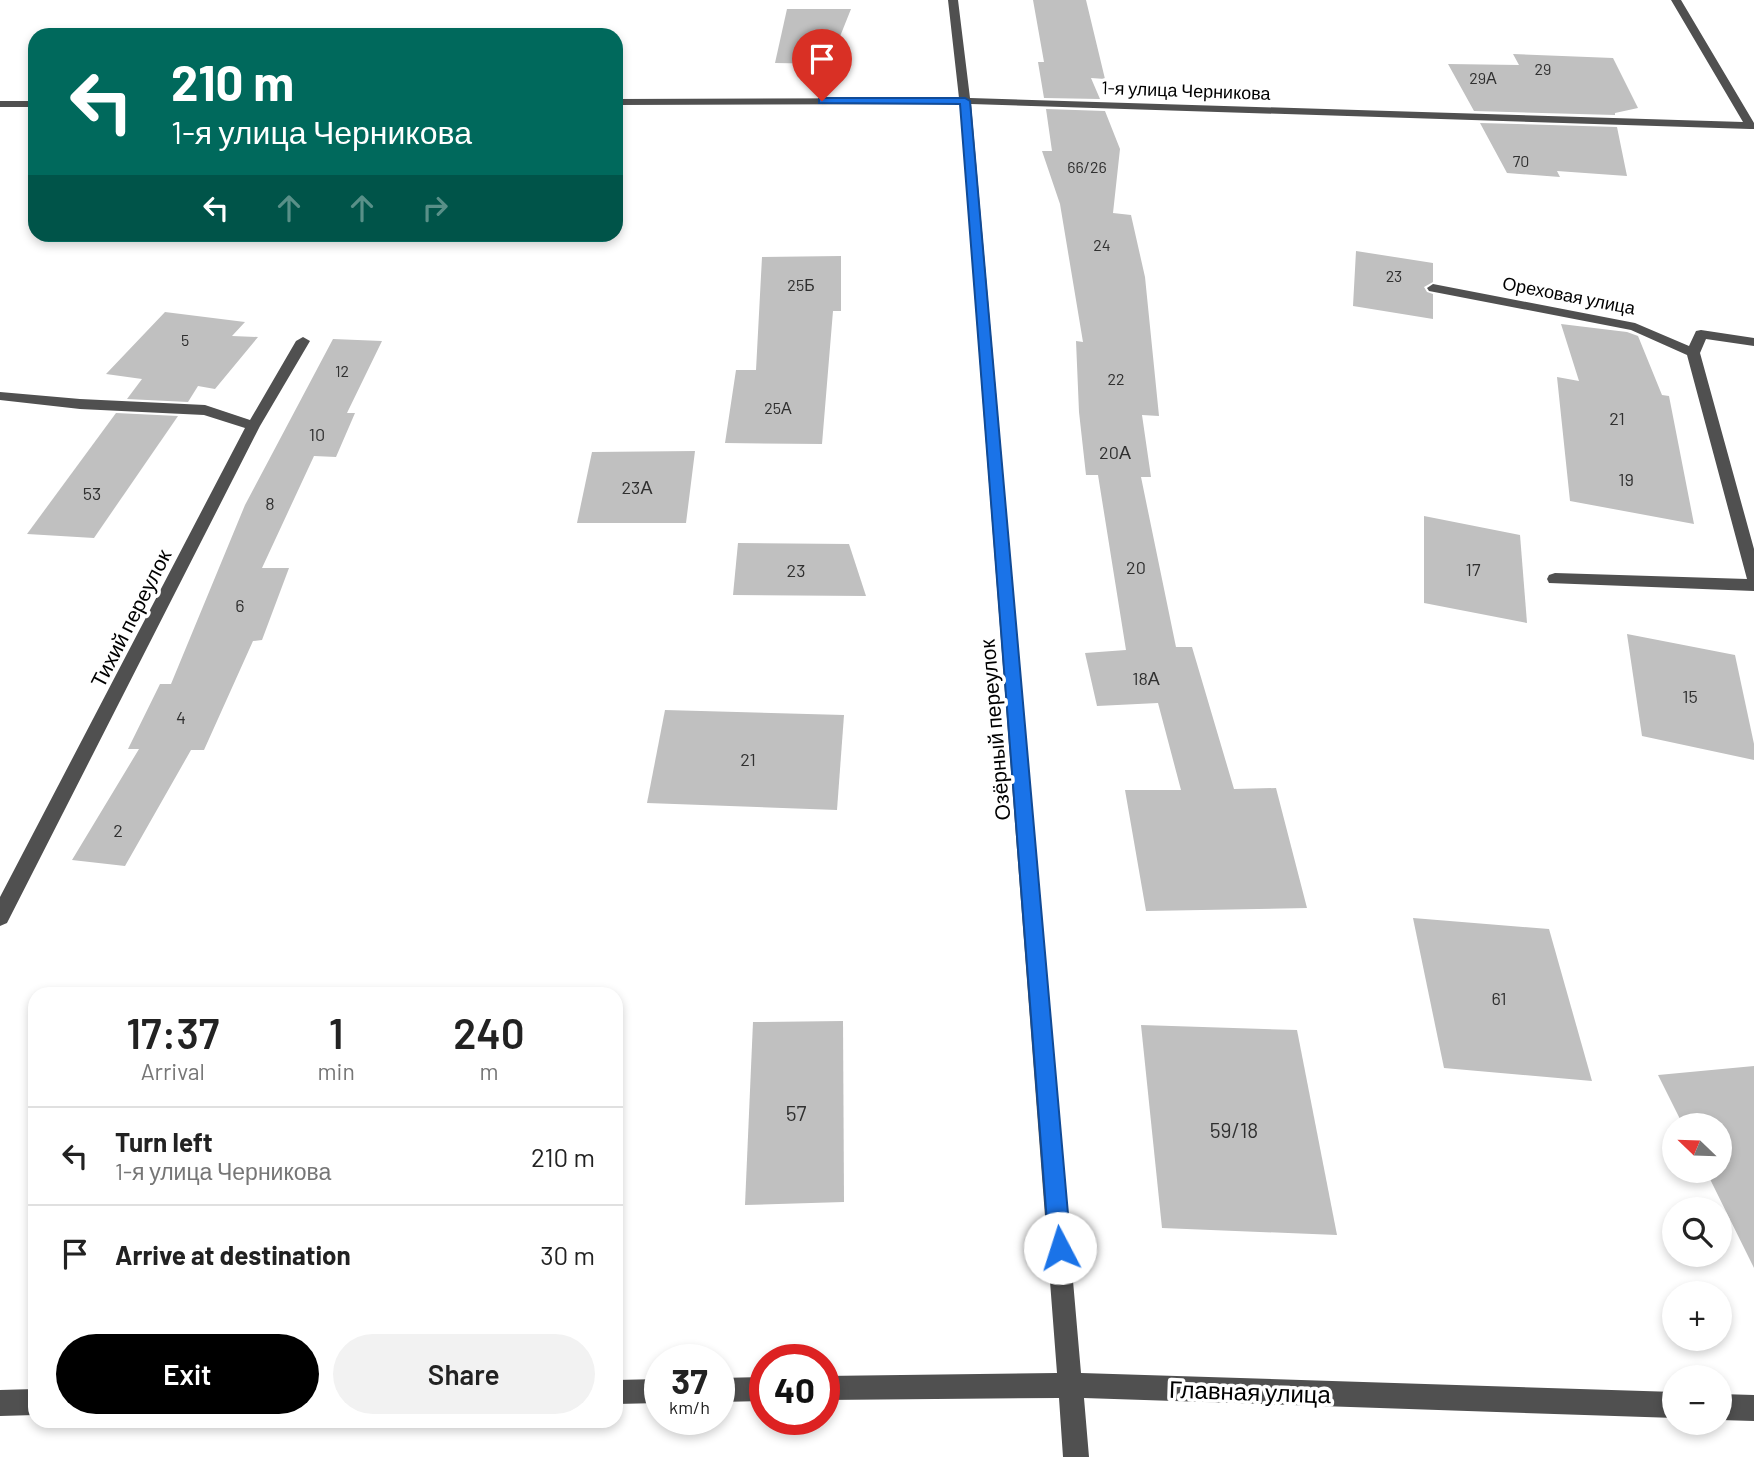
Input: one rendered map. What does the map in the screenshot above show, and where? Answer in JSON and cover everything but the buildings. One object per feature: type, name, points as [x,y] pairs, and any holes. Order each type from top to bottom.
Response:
[{"type":"street","name":"Озёрный переулок","points":[[953,0],[965,101],[1076,1457]]},
{"type":"street","points":[[1676,0],[1752,126]]},
{"type":"street","name":"1-я улица Черникова","points":[[623,102],[965,101],[1752,126]]},
{"type":"street","points":[[0,104],[28,104]]},
{"type":"street","name":"Ореховая улица","points":[[1433,288],[1635,327],[1693,353]]},
{"type":"street","points":[[1754,342],[1701,334],[1693,353],[1754,577]]},
{"type":"street","name":"Тихий переулок","points":[[0,917],[253,426],[303,341]]},
{"type":"street","points":[[0,396],[80,404],[205,410],[253,426]]},
{"type":"street","points":[[1555,579],[1754,585]]},
{"type":"street","name":"Главная улица","points":[[840,1388],[1071,1385],[1662,1405]]},
{"type":"street","points":[[623,1392],[644,1391]]},
{"type":"street","points":[[0,1403],[28,1402]]},
{"type":"street","points":[[1732,1407],[1754,1408]]},
{"type":"route","points":[[822,101],[965,101],[1060,1248]]}]
